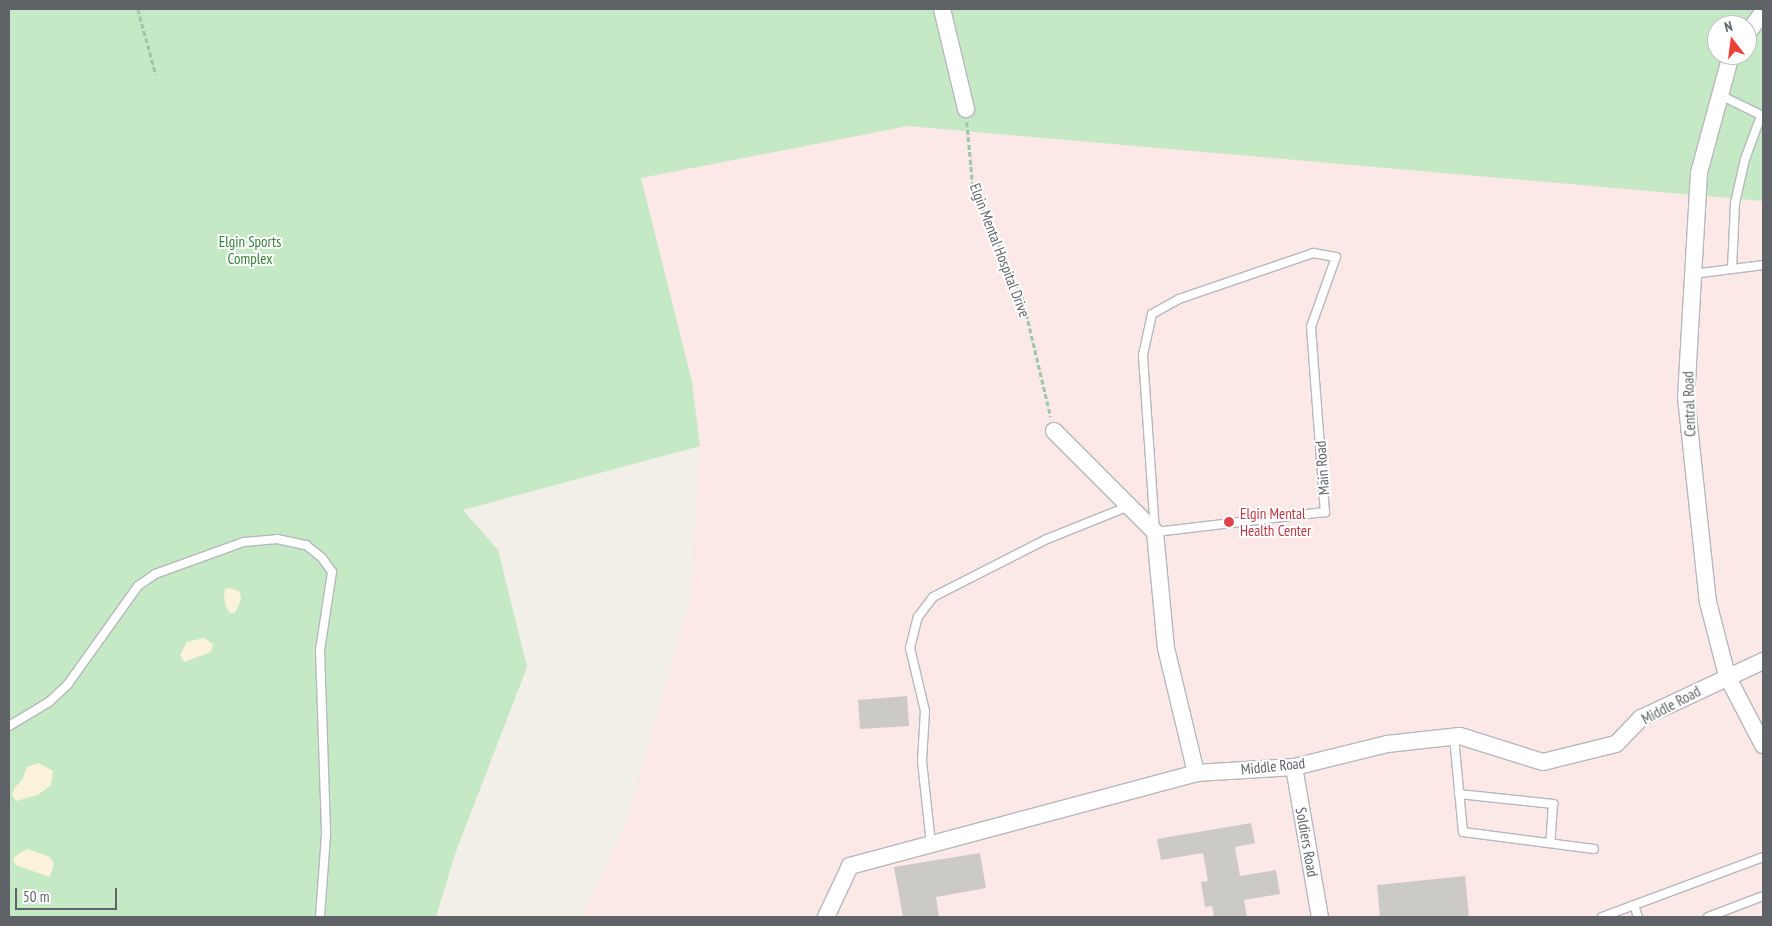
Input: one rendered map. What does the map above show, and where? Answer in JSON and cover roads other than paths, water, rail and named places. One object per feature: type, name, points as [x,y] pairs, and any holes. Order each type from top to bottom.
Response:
[{"type":"street","points":[[942,9],[966,109]]},
{"type":"street","name":"Central Road","points":[[1728,65],[1699,173],[1686,397],[1708,602],[1727,676],[1763,745]]},
{"type":"street","points":[[1054,431],[1155,532],[1166,648],[1196,773]]},
{"type":"street","name":"Middle Road","points":[[826,917],[850,866],[1196,773],[1294,767],[1387,744],[1454,737],[1543,762],[1616,744],[1641,718],[1727,676],[1763,661]]},
{"type":"street","name":"Soldiers Road","points":[[1294,767],[1320,917]]},
{"type":"lane","points":[[1720,94],[1762,116],[1745,159],[1735,203],[1732,269]]},
{"type":"lane","name":"Main Road","points":[[1313,253],[1336,257],[1311,327],[1325,512],[1155,532],[1143,355],[1152,314],[1179,299],[1278,262],[1313,253]]},
{"type":"lane","points":[[1693,274],[1763,265]]},
{"type":"lane","points":[[931,844],[922,761],[925,711],[910,648],[918,618],[933,596],[1047,539],[1129,506]]},
{"type":"lane","points":[[9,726],[49,702],[68,684],[138,586],[155,574],[244,542],[277,539],[306,545],[322,558],[332,572],[320,650],[326,835],[320,917]]},
{"type":"lane","points":[[1454,737],[1463,832],[1594,850]]},
{"type":"lane","points":[[1459,794],[1553,804],[1550,843]]},
{"type":"lane","points":[[1602,917],[1763,857]]},
{"type":"lane","points":[[1708,917],[1763,896]]},
{"type":"lane","points":[[1634,905],[1638,917]]},
{"type":"place","name":"Elgin Mental Health Center","points":[[1229,522]]},
{"type":"park label","name":"Elgin Sports Complex","points":[[250,250]]}]
